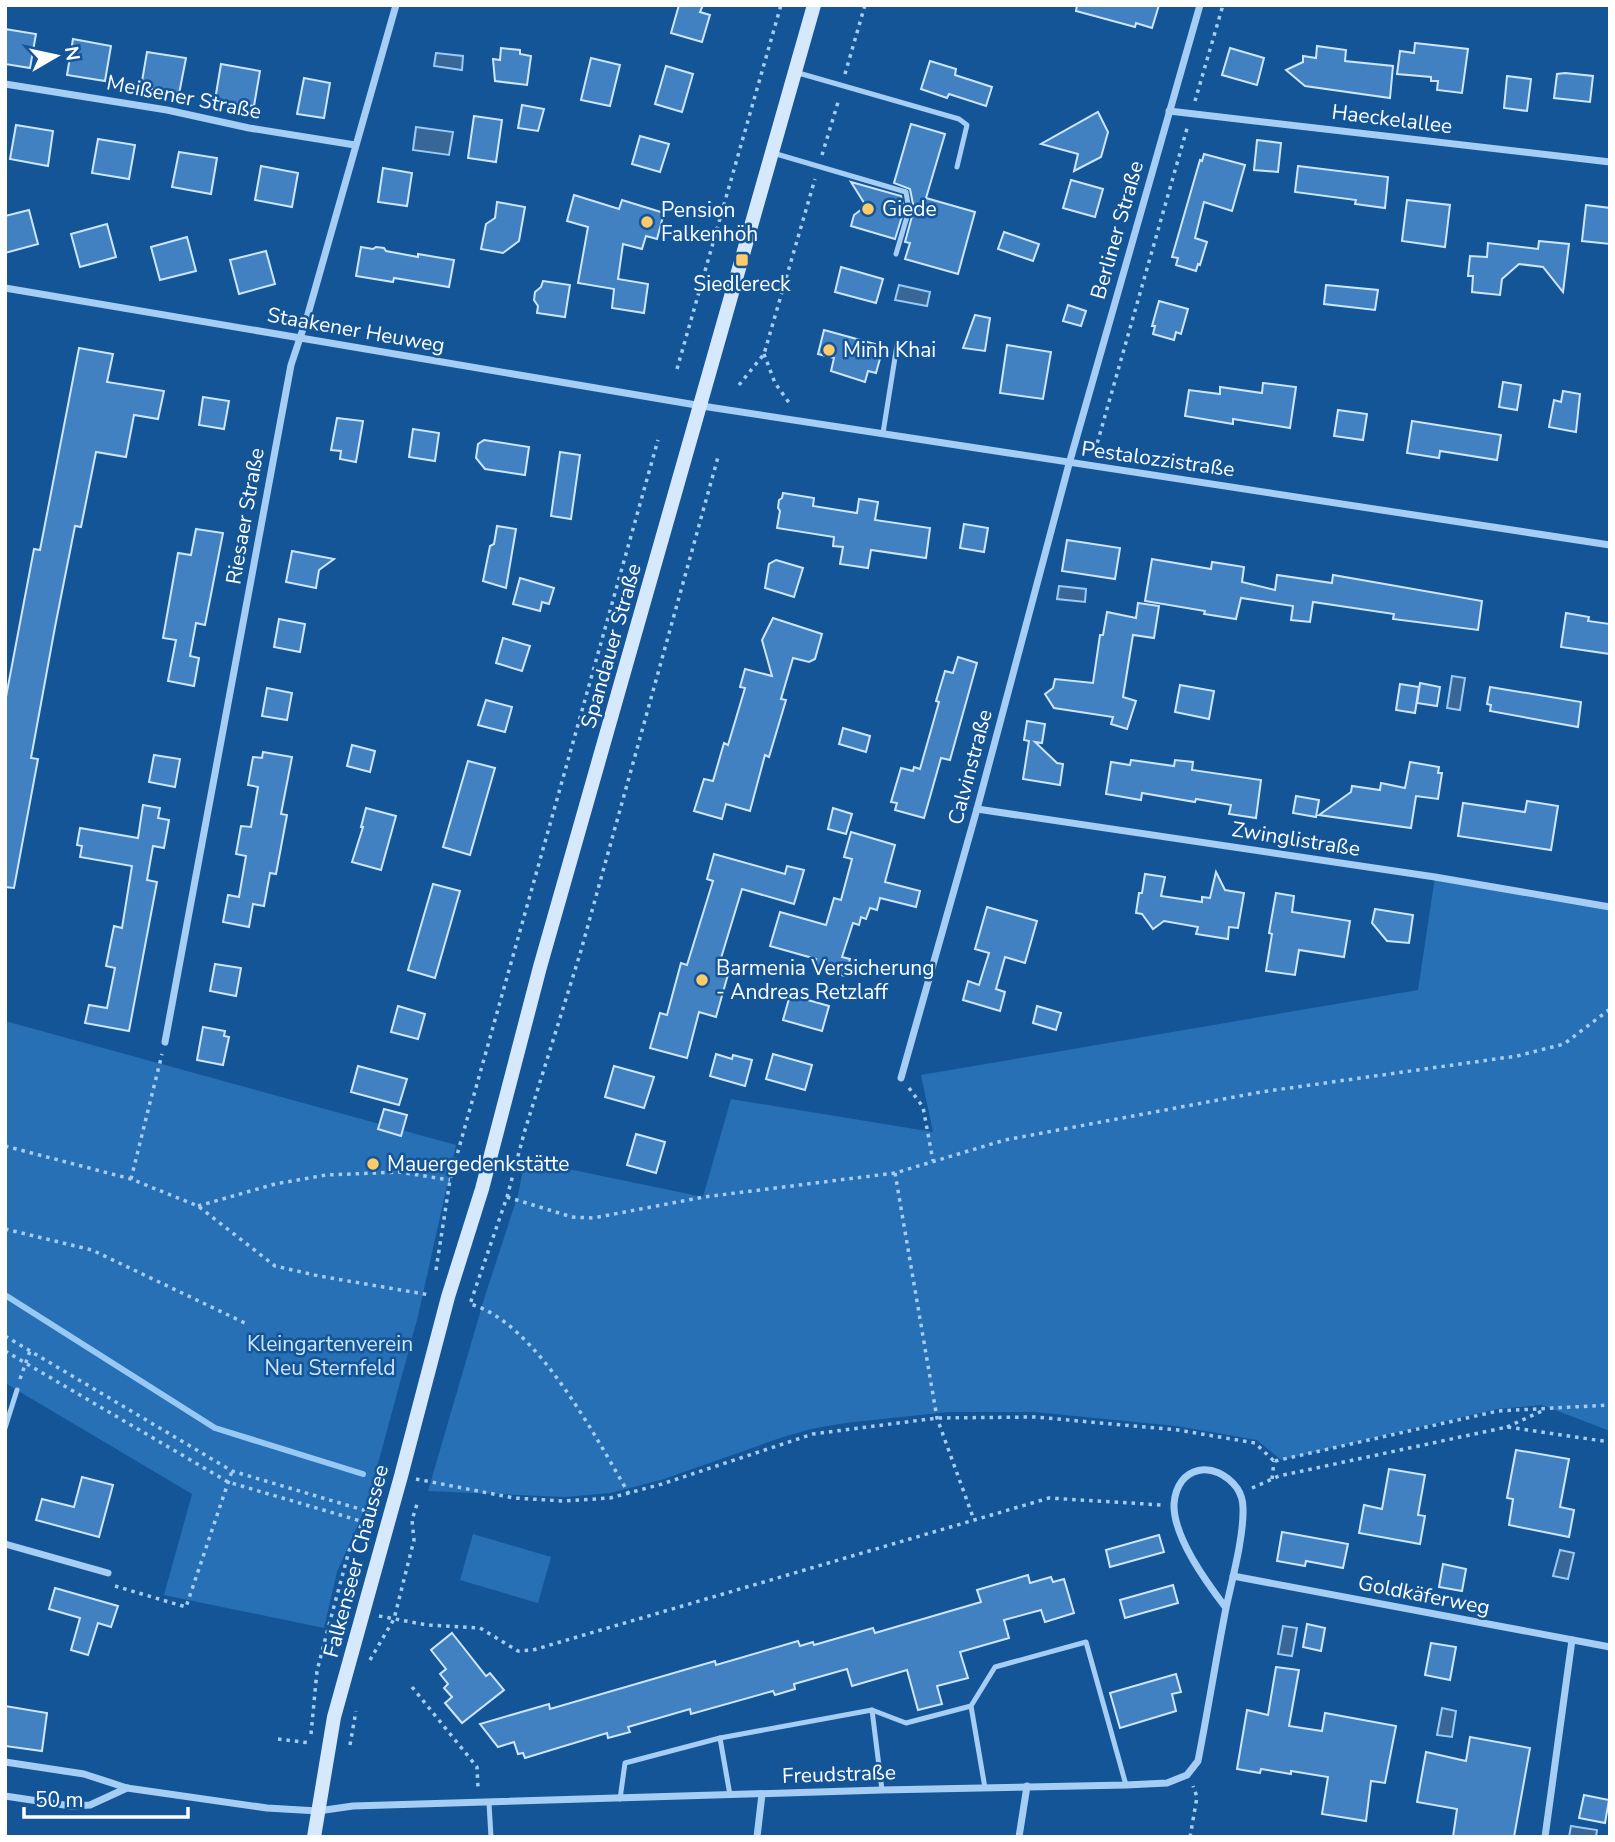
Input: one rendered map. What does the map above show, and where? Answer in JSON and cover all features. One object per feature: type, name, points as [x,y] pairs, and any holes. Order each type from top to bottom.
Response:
[{"type":"main road","name":"Spandauer Straße","points":[[448,1297],[482,1189],[540,968],[814,5]]},
{"type":"main road","name":"Falkenseer Chaussee","points":[[314,1837],[334,1717],[448,1297]]},
{"type":"street","name":"Riesaer Straße","points":[[165,1042],[288,379],[396,5]]},
{"type":"street","name":"Berliner Straße","points":[[1069,464],[1200,5]]},
{"type":"street","name":"Meißener Straße","points":[[5,84],[167,110],[249,128],[355,145]]},
{"type":"street","name":"Haeckelallee","points":[[1169,110],[1610,162]]},
{"type":"street","name":"Staakener Heuweg","points":[[5,288],[702,406]]},
{"type":"street","name":"Pestalozzistraße","points":[[702,406],[1610,545]]},
{"type":"street","name":"Calvinstraße","points":[[901,1078],[977,809],[1069,464]]},
{"type":"street","name":"Zwinglistraße","points":[[977,809],[1422,875],[1610,907]]},
{"type":"street","points":[[1187,1775],[1198,1760],[1233,1576],[1244,1508],[1241,1494],[1228,1476],[1202,1470],[1179,1483],[1174,1506],[1187,1550],[1204,1580],[1226,1608]]},
{"type":"street","points":[[5,1544],[107,1573]]},
{"type":"street","name":"Goldkäferweg","points":[[1233,1576],[1610,1647]]},
{"type":"street","points":[[1545,1837],[1572,1640]]},
{"type":"street","name":"Freudstraße","points":[[5,1762],[84,1774],[127,1788],[267,1808],[318,1811],[353,1806],[985,1787],[1126,1786],[1167,1783],[1187,1775]]},
{"type":"street","points":[[1019,1837],[1027,1786]]},
{"type":"street","points":[[5,1796],[71,1806],[90,1805],[127,1788]]},
{"type":"street","points":[[757,1837],[762,1794]]},
{"type":"lane","points":[[795,72],[959,119],[967,125],[957,167]]},
{"type":"lane","points":[[773,153],[905,192],[909,211],[895,254]]},
{"type":"lane","points":[[883,433],[897,345]]},
{"type":"lane","points":[[5,1429],[17,1390]]},
{"type":"lane","points":[[985,1787],[971,1706],[995,1667],[1086,1642],[1126,1786]]},
{"type":"lane","points":[[620,1799],[625,1763],[720,1738],[872,1710],[906,1723],[971,1706]]},
{"type":"lane","points":[[872,1710],[881,1790]]},
{"type":"lane","points":[[720,1738],[730,1795]]},
{"type":"lane","points":[[489,1803],[491,1837]]},
{"type":"path","points":[[677,369],[781,5]]},
{"type":"path","points":[[739,385],[764,354],[865,5]]},
{"type":"path","points":[[1090,467],[1223,5]]},
{"type":"path","points":[[764,354],[786,402],[818,424]]},
{"type":"path","points":[[434,1282],[450,1180],[658,440]]},
{"type":"path","points":[[629,1494],[572,1398],[534,1348],[482,1307],[470,1304],[507,1197],[584,940],[718,457]]},
{"type":"path","points":[[507,1197],[572,1217],[593,1218],[704,1197],[895,1173],[1005,1140],[1261,1092],[1517,1056],[1564,1044],[1610,1009]]},
{"type":"path","points":[[131,1180],[165,1042]]},
{"type":"path","points":[[901,1078],[923,1107],[933,1161]]},
{"type":"path","points":[[5,1146],[131,1180],[198,1206],[275,1266],[432,1295]]},
{"type":"path","points":[[198,1206],[275,1184],[326,1175],[399,1172],[450,1180]]},
{"type":"path","points":[[895,1173],[937,1418],[974,1520]]},
{"type":"path","points":[[5,1229],[92,1250],[247,1324]]},
{"type":"path","points":[[5,1336],[232,1471],[369,1511],[388,1523]]},
{"type":"path","points":[[5,1351],[228,1482],[363,1522],[388,1523]]},
{"type":"path","points":[[25,1362],[30,1351]]},
{"type":"path","points":[[1274,1461],[1498,1411],[1610,1405]]},
{"type":"path","points":[[1241,1494],[1272,1479],[1507,1427],[1544,1410]]},
{"type":"path","points":[[401,1476],[514,1498],[564,1501],[610,1498],[813,1434],[937,1418],[1035,1417],[1178,1430],[1255,1443],[1274,1461]]},
{"type":"path","points":[[1507,1427],[1610,1442]]},
{"type":"path","points":[[1272,1479],[1274,1461]]},
{"type":"path","points":[[107,1573],[110,1584],[186,1607],[232,1471]]},
{"type":"path","points":[[278,1739],[310,1745],[317,1671],[326,1636],[349,1552],[377,1488]]},
{"type":"path","points":[[364,1613],[427,1625],[480,1628],[518,1651],[533,1650],[1049,1498],[1174,1506]]},
{"type":"path","points":[[364,1671],[394,1619],[414,1540],[412,1520],[417,1504]]},
{"type":"path","points":[[412,1687],[477,1767],[479,1803]]},
{"type":"path","points":[[349,1748],[356,1709]]},
{"type":"path","points":[[1187,1775],[1197,1797],[1190,1837]]},
{"type":"green space","points":[[1435,877],[1610,907],[1610,1431],[1542,1405],[1497,1409],[1281,1460],[1257,1440],[1176,1426],[1035,1412],[948,1412],[811,1429],[661,1480],[610,1493],[565,1497],[428,1491],[485,1296],[518,1195],[525,1160],[703,1197],[731,1099],[933,1132],[921,1075],[1418,990]]},
{"type":"green space","name":"Kleingartenverein Neu Sternfeld","points":[[5,1021],[456,1145],[418,1316],[367,1504],[337,1572],[324,1628],[164,1595],[192,1494],[5,1383]]},
{"type":"green space","points":[[473,1534],[551,1557],[538,1603],[460,1580]]},
{"type":"shaded area","points":[[436,53],[463,56],[462,70],[434,66]]},
{"type":"shaded area","points":[[416,127],[453,132],[449,155],[413,150]]},
{"type":"shaded area","points":[[899,285],[930,292],[927,306],[895,300]]},
{"type":"shaded area","points":[[1059,586],[1086,589],[1085,602],[1057,599]]},
{"type":"shaded area","points":[[1452,676],[1465,678],[1460,710],[1447,708]]},
{"type":"shaded area","points":[[1560,1550],[1574,1553],[1568,1579],[1553,1576]]},
{"type":"shaded area","points":[[1283,1626],[1297,1628],[1292,1656],[1278,1654]]},
{"type":"shaded area","points":[[1442,1708],[1456,1711],[1452,1737],[1437,1735]]},
{"type":"shaded area","points":[[1571,1826],[1597,1830],[1596,1837],[1569,1837]]},
{"type":"building","points":[[679,5],[703,5],[700,12],[710,15],[702,42],[671,33]]},
{"type":"building","points":[[1077,5],[1159,5],[1152,28],[1136,23],[1135,27],[1076,11]]},
{"type":"building","points":[[5,29],[36,34],[30,68],[5,64]]},
{"type":"building","points":[[73,39],[111,46],[105,81],[67,75]]},
{"type":"building","points":[[1415,43],[1468,49],[1462,93],[1437,90],[1438,81],[1431,81],[1431,77],[1397,74],[1400,51],[1414,53]]},
{"type":"building","points":[[1317,46],[1346,50],[1345,61],[1393,66],[1390,98],[1305,86],[1286,70],[1303,62],[1303,56],[1316,58]]},
{"type":"building","points":[[501,48],[520,50],[520,54],[531,56],[527,85],[495,81],[493,59],[500,60]]},
{"type":"building","points":[[1230,48],[1264,58],[1257,85],[1222,75]]},
{"type":"building","points":[[147,52],[186,58],[179,94],[141,87]]},
{"type":"building","points":[[591,58],[620,65],[610,106],[581,100]]},
{"type":"building","points":[[930,61],[956,69],[955,75],[992,87],[986,106],[949,94],[947,98],[921,89]]},
{"type":"building","points":[[221,64],[260,71],[254,106],[215,100]]},
{"type":"building","points":[[666,66],[693,74],[682,112],[655,104]]},
{"type":"building","points":[[1557,74],[1593,76],[1590,102],[1554,98]]},
{"type":"building","points":[[1507,76],[1531,79],[1527,111],[1504,108]]},
{"type":"building","points":[[304,78],[330,83],[324,118],[297,114]]},
{"type":"building","points":[[522,105],[544,109],[538,131],[518,128]]},
{"type":"building","points":[[1098,112],[1108,132],[1101,157],[1074,171],[1078,154],[1041,144]]},
{"type":"building","points":[[474,116],[502,120],[496,162],[468,158]]},
{"type":"building","points":[[911,124],[945,134],[926,198],[975,212],[958,274],[905,259],[910,243],[905,242],[914,209],[910,189],[894,183]]},
{"type":"building","points":[[16,125],[53,131],[48,166],[10,159]]},
{"type":"building","points":[[640,136],[669,144],[660,172],[632,164]]},
{"type":"building","points":[[98,139],[135,145],[129,179],[92,173]]},
{"type":"building","points":[[1257,140],[1281,143],[1278,172],[1254,170]]},
{"type":"building","points":[[179,152],[217,158],[211,194],[172,187]]},
{"type":"building","points":[[1204,154],[1245,165],[1232,211],[1204,202],[1195,238],[1207,242],[1196,271],[1176,265],[1178,258],[1172,257]]},
{"type":"building","points":[[261,166],[298,173],[292,207],[255,200]]},
{"type":"building","points":[[1298,166],[1388,177],[1385,208],[1355,204],[1356,200],[1295,192]]},
{"type":"building","points":[[383,168],[412,173],[407,206],[378,202]]},
{"type":"building","points":[[1071,180],[1103,189],[1095,217],[1063,208]]},
{"type":"building","points":[[851,182],[901,196],[904,210],[895,239],[851,226],[854,215],[866,206]]},
{"type":"building","points":[[574,195],[619,209],[622,200],[664,213],[657,239],[646,236],[642,249],[623,244],[618,279],[648,284],[644,313],[612,308],[614,289],[578,283],[588,227],[567,221]]},
{"type":"building","points":[[1407,200],[1450,205],[1445,247],[1402,241]]},
{"type":"building","points":[[497,202],[525,207],[519,241],[503,253],[481,249],[486,224],[495,218]]},
{"type":"building","points":[[1586,205],[1610,208],[1610,244],[1582,241]]},
{"type":"building","points":[[29,210],[38,244],[5,253],[5,216]]},
{"type":"building","points":[[107,224],[116,257],[80,267],[71,234]]},
{"type":"building","points":[[1004,232],[1039,244],[1033,261],[998,249]]},
{"type":"building","points":[[187,237],[196,271],[160,280],[151,247]]},
{"type":"building","points":[[1539,241],[1569,244],[1563,292],[1543,267],[1519,264],[1502,279],[1500,295],[1472,292],[1473,276],[1468,276],[1470,256],[1487,257],[1488,243],[1538,249]]},
{"type":"building","points":[[361,247],[384,248],[386,251],[418,257],[418,254],[454,260],[449,287],[394,278],[393,282],[356,276]]},
{"type":"building","points":[[266,251],[275,284],[239,294],[230,260]]},
{"type":"building","points":[[841,267],[883,279],[876,303],[835,292]]},
{"type":"building","points":[[543,281],[570,285],[565,317],[537,313],[535,292]]},
{"type":"building","points":[[1326,285],[1378,290],[1375,310],[1324,304]]},
{"type":"building","points":[[1159,301],[1188,309],[1181,334],[1176,332],[1174,340],[1153,334],[1155,326],[1152,326]]},
{"type":"building","points":[[1068,305],[1086,311],[1081,326],[1063,321]]},
{"type":"building","points":[[975,315],[990,318],[985,351],[963,348]]},
{"type":"building","points":[[824,330],[875,344],[873,353],[881,355],[876,373],[868,371],[865,382],[831,371],[834,358],[818,354]]},
{"type":"building","points":[[1007,345],[1051,352],[1043,399],[1000,393]]},
{"type":"building","points":[[79,348],[113,354],[107,382],[164,391],[158,419],[134,415],[126,457],[96,452],[81,527],[75,526],[55,627],[31,758],[38,759],[14,888],[5,887],[5,702],[34,549],[40,550]]},
{"type":"building","points":[[1503,382],[1521,385],[1517,410],[1499,407]]},
{"type":"building","points":[[1263,383],[1296,387],[1290,428],[1233,419],[1233,424],[1185,416],[1189,390],[1220,394],[1220,387],[1262,393]]},
{"type":"building","points":[[1563,391],[1580,394],[1576,432],[1549,427],[1554,400],[1561,402]]},
{"type":"building","points":[[203,397],[229,401],[224,429],[199,425]]},
{"type":"building","points":[[1338,410],[1367,414],[1363,440],[1334,436]]},
{"type":"building","points":[[337,418],[363,421],[356,462],[340,459],[341,451],[331,450]]},
{"type":"building","points":[[1412,421],[1501,435],[1497,460],[1440,451],[1439,458],[1407,453]]},
{"type":"building","points":[[413,429],[439,433],[435,461],[409,457]]},
{"type":"building","points":[[484,440],[529,447],[525,475],[485,469],[476,458],[478,444]]},
{"type":"building","points":[[560,452],[580,455],[571,519],[551,516]]},
{"type":"building","points":[[783,493],[814,498],[813,506],[857,513],[859,499],[878,502],[875,520],[930,528],[926,558],[871,550],[868,568],[840,564],[843,547],[833,546],[834,537],[777,528],[779,500]]},
{"type":"building","points":[[964,524],[988,528],[984,552],[960,548]]},
{"type":"building","points":[[497,526],[516,529],[506,588],[483,581]]},
{"type":"building","points":[[196,529],[223,533],[205,625],[196,623],[190,656],[199,658],[194,686],[168,681],[176,640],[163,638],[178,553],[191,555]]},
{"type":"building","points":[[1067,540],[1120,548],[1115,579],[1062,571]]},
{"type":"building","points":[[292,551],[334,559],[319,570],[316,588],[286,582]]},
{"type":"building","points":[[1152,559],[1211,569],[1212,562],[1244,567],[1242,582],[1275,590],[1277,575],[1332,583],[1333,575],[1482,601],[1478,630],[1393,619],[1394,614],[1313,602],[1310,622],[1291,620],[1293,606],[1241,598],[1236,619],[1204,614],[1205,611],[1145,601]]},
{"type":"building","points":[[776,560],[803,568],[794,597],[765,588],[769,564]]},
{"type":"building","points":[[520,578],[554,588],[549,604],[542,602],[540,611],[513,604]]},
{"type":"building","points":[[1138,603],[1159,606],[1154,638],[1133,635],[1123,697],[1136,701],[1127,729],[1111,724],[1113,717],[1054,708],[1045,694],[1053,688],[1055,679],[1093,683],[1100,635],[1103,635],[1107,612],[1136,618]]},
{"type":"building","points":[[1566,613],[1589,617],[1588,621],[1610,624],[1610,654],[1561,647]]},
{"type":"building","points":[[773,618],[822,634],[815,659],[809,662],[793,658],[781,699],[786,700],[769,757],[765,755],[750,811],[726,804],[722,819],[694,811],[704,779],[713,781],[724,743],[728,745],[745,688],[740,687],[745,669],[772,676],[762,640]]},
{"type":"building","points":[[279,619],[305,624],[300,652],[274,647]]},
{"type":"building","points":[[503,638],[530,646],[522,671],[496,663]]},
{"type":"building","points":[[958,657],[977,663],[950,760],[941,758],[924,818],[895,810],[897,803],[891,802],[901,768],[913,771],[914,767],[920,769],[945,671],[953,673]]},
{"type":"building","points":[[1420,683],[1440,687],[1437,706],[1417,703]]},
{"type":"building","points":[[1400,684],[1419,687],[1415,713],[1396,710]]},
{"type":"building","points":[[1180,685],[1214,691],[1209,719],[1175,712]]},
{"type":"building","points":[[1490,687],[1581,702],[1578,727],[1490,711],[1491,705],[1487,704]]},
{"type":"building","points":[[267,688],[292,693],[287,720],[262,716]]},
{"type":"building","points":[[486,700],[512,707],[505,732],[478,725]]},
{"type":"building","points":[[1027,721],[1045,724],[1042,743],[1035,742],[1057,763],[1063,764],[1060,785],[1023,779],[1029,741],[1024,740]]},
{"type":"building","points":[[843,728],[870,736],[866,752],[839,744]]},
{"type":"building","points":[[352,745],[375,751],[370,772],[347,766]]},
{"type":"building","points":[[263,752],[292,757],[281,814],[287,815],[276,874],[270,873],[264,906],[253,904],[249,927],[223,922],[228,895],[239,897],[246,856],[236,854],[241,826],[251,827],[258,787],[248,785],[253,757],[262,758]]},
{"type":"building","points":[[154,755],[180,759],[175,787],[149,782]]},
{"type":"building","points":[[1131,760],[1174,766],[1175,760],[1193,762],[1192,770],[1261,780],[1256,818],[1229,814],[1231,805],[1196,799],[1195,802],[1142,793],[1141,800],[1106,794],[1111,762],[1130,765]]},
{"type":"building","points":[[468,761],[495,768],[470,855],[443,847]]},
{"type":"building","points":[[1410,762],[1439,767],[1438,773],[1442,773],[1438,799],[1416,796],[1411,828],[1319,815],[1351,792],[1352,786],[1380,790],[1381,783],[1405,788]]},
{"type":"building","points":[[1296,796],[1319,800],[1316,817],[1293,813]]},
{"type":"building","points":[[1527,801],[1558,806],[1551,850],[1458,836],[1463,803],[1525,812]]},
{"type":"building","points":[[143,805],[160,808],[158,818],[169,820],[164,848],[153,846],[147,880],[157,882],[129,1031],[85,1023],[89,1005],[107,1008],[115,968],[106,966],[114,926],[122,928],[132,866],[80,857],[82,846],[77,845],[80,828],[138,838]]},
{"type":"building","points":[[366,808],[396,816],[381,870],[352,862]]},
{"type":"building","points":[[833,808],[852,814],[846,834],[828,829]]},
{"type":"building","points":[[851,832],[895,845],[885,882],[920,891],[916,907],[880,898],[877,910],[870,908],[866,919],[861,917],[859,925],[853,923],[842,957],[850,959],[845,976],[814,967],[816,959],[770,946],[780,912],[826,925],[834,898],[841,900],[852,859],[844,857]]},
{"type":"building","points":[[714,854],[785,874],[787,866],[804,870],[794,904],[742,889],[718,968],[729,971],[716,1017],[699,1012],[687,1058],[650,1048],[660,1013],[667,1015],[681,963],[687,965],[713,881],[707,879]]},
{"type":"building","points":[[1216,872],[1225,890],[1244,893],[1238,928],[1229,927],[1228,939],[1196,934],[1198,927],[1164,921],[1153,929],[1142,914],[1136,913],[1145,874],[1165,877],[1161,896],[1202,902],[1202,897],[1210,898]]},
{"type":"building","points":[[433,884],[460,891],[435,978],[408,970]]},
{"type":"building","points":[[1276,893],[1294,896],[1292,912],[1350,921],[1344,957],[1299,950],[1295,975],[1266,971]]},
{"type":"building","points":[[987,907],[1037,921],[1025,963],[1005,957],[996,989],[1005,992],[1000,1011],[963,1000],[968,981],[979,985],[989,953],[975,949]]},
{"type":"building","points":[[1375,909],[1413,915],[1409,943],[1387,941],[1372,923]]},
{"type":"building","points":[[215,964],[241,968],[236,996],[210,991]]},
{"type":"building","points":[[790,995],[829,1006],[822,1031],[783,1020]]},
{"type":"building","points":[[398,1006],[425,1014],[418,1039],[391,1032]]},
{"type":"building","points":[[1037,1006],[1061,1013],[1056,1030],[1033,1023]]},
{"type":"building","points":[[203,1027],[225,1031],[224,1036],[229,1037],[223,1065],[197,1060]]},
{"type":"building","points":[[716,1054],[732,1059],[733,1055],[752,1060],[745,1086],[710,1076]]},
{"type":"building","points":[[773,1054],[812,1065],[805,1090],[766,1079]]},
{"type":"building","points":[[358,1066],[407,1079],[399,1105],[351,1092]]},
{"type":"building","points":[[614,1066],[654,1077],[644,1108],[605,1097]]},
{"type":"building","points":[[384,1109],[407,1115],[401,1136],[378,1129]]},
{"type":"building","points":[[636,1134],[665,1142],[656,1173],[627,1165]]},
{"type":"building","points":[[1516,1450],[1569,1459],[1560,1507],[1574,1510],[1569,1537],[1509,1525],[1513,1499],[1507,1498]]},
{"type":"building","points":[[1389,1469],[1425,1475],[1418,1515],[1425,1516],[1420,1544],[1359,1533],[1364,1505],[1382,1509]]},
{"type":"building","points":[[82,1477],[113,1485],[99,1537],[36,1520],[42,1499],[74,1507]]},
{"type":"building","points":[[1282,1532],[1348,1544],[1343,1568],[1306,1561],[1305,1566],[1277,1561]]},
{"type":"building","points":[[1159,1535],[1164,1552],[1110,1567],[1106,1550]]},
{"type":"building","points":[[1443,1564],[1466,1569],[1462,1591],[1439,1587]]},
{"type":"building","points":[[1028,1575],[1030,1583],[1051,1577],[1053,1582],[1064,1579],[1074,1613],[1045,1622],[1041,1610],[1004,1620],[1009,1638],[960,1652],[968,1678],[937,1686],[942,1704],[918,1710],[907,1670],[852,1686],[847,1669],[794,1684],[795,1689],[775,1695],[773,1691],[691,1714],[690,1709],[628,1727],[630,1732],[608,1738],[607,1733],[525,1758],[523,1753],[518,1754],[514,1742],[498,1747],[480,1724],[549,1704],[550,1709],[715,1661],[716,1665],[798,1641],[800,1646],[813,1642],[814,1645],[873,1628],[875,1633],[981,1602],[977,1590]]},
{"type":"building","points":[[1173,1585],[1178,1603],[1125,1618],[1120,1600]]},
{"type":"building","points":[[55,1588],[118,1606],[111,1627],[98,1623],[88,1655],[71,1650],[80,1618],[49,1609]]},
{"type":"building","points":[[1307,1624],[1325,1628],[1321,1651],[1303,1647]]},
{"type":"building","points":[[452,1633],[486,1676],[490,1673],[504,1690],[462,1723],[445,1703],[452,1697],[444,1688],[448,1684],[440,1674],[446,1669],[431,1650]]},
{"type":"building","points":[[1431,1643],[1456,1647],[1450,1680],[1425,1675]]},
{"type":"building","points":[[1276,1667],[1299,1670],[1289,1726],[1322,1731],[1325,1713],[1396,1726],[1385,1783],[1371,1781],[1366,1821],[1322,1814],[1328,1777],[1291,1771],[1291,1774],[1261,1769],[1260,1773],[1237,1769],[1247,1710],[1268,1715]]},
{"type":"building","points":[[1176,1674],[1181,1692],[1172,1694],[1176,1711],[1120,1728],[1110,1693]]},
{"type":"building","points":[[5,1706],[47,1713],[42,1751],[5,1746]]},
{"type":"building","points":[[1470,1737],[1530,1748],[1514,1837],[1453,1837],[1457,1809],[1417,1802],[1426,1752],[1466,1761]]},
{"type":"building","points":[[1584,1795],[1609,1800],[1605,1823],[1579,1818]]},
{"type":"waterway","points":[[5,1295],[215,1428],[363,1474]]},
{"type":"place","name":"Giede","points":[[868,209]]},
{"type":"place","name":"Pension Falkenhöh","points":[[647,222]]},
{"type":"place","name":"Siedlereck","points":[[742,260]]},
{"type":"place","name":"Minh Khai","points":[[829,350]]},
{"type":"place","name":"Barmenia Versicherung - Andreas Retzlaff","points":[[702,980]]},
{"type":"place","name":"Mauergedenkstätte","points":[[373,1164]]}]
